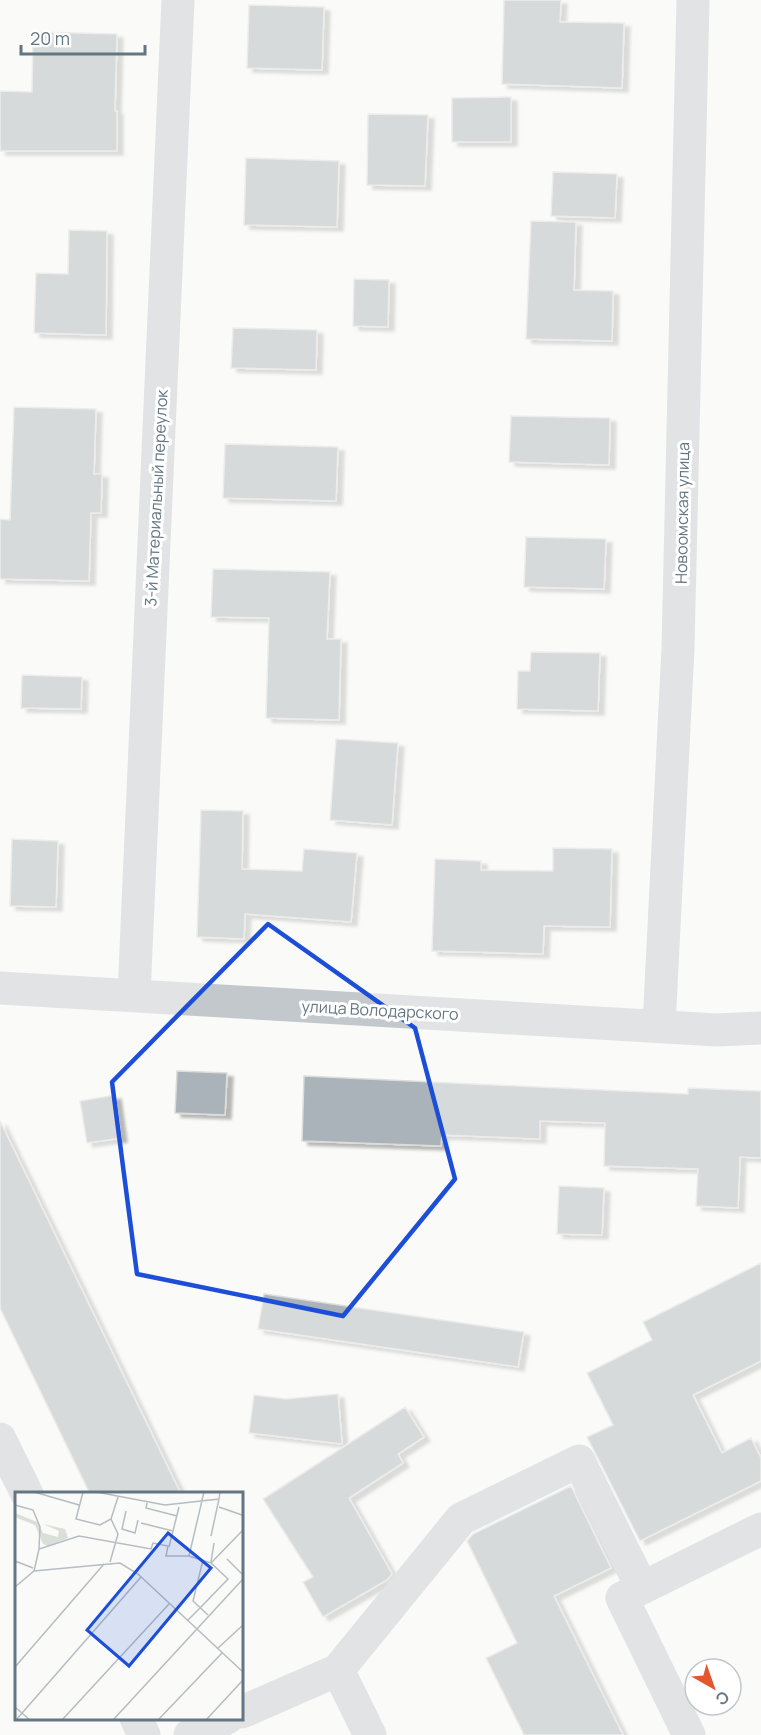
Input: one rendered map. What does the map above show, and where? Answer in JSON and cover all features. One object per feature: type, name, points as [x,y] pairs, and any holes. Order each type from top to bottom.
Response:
[{"type":"street","name":"3-й Материальный переулок","points":[[134,995],[178,0]]},
{"type":"street","name":"Новоомская улица","points":[[659,1026],[678,648],[693,0]]},
{"type":"street","name":"улица Володарского","points":[[0,987],[717,1030],[761,1028]]},
{"type":"street","points":[[0,1439],[26,1492]]},
{"type":"street","points":[[243,1712],[338,1670],[461,1519],[579,1461],[642,1588]]},
{"type":"street","points":[[690,1735],[621,1598],[761,1529]]},
{"type":"street","points":[[338,1670],[370,1735]]},
{"type":"street","points":[[136,1720],[144,1735]]},
{"type":"street","points":[[190,1735],[226,1720]]},
{"type":"highlighted area","points":[[268,924],[415,1028],[455,1179],[343,1316],[137,1274],[112,1082]]},
{"type":"building","points":[[504,0],[561,0],[560,22],[624,23],[622,88],[502,84]]},
{"type":"building","points":[[249,5],[324,7],[322,70],[247,68]]},
{"type":"building","points":[[33,32],[117,34],[115,111],[117,111],[117,151],[0,151],[0,91],[32,92]]},
{"type":"building","points":[[511,97],[511,142],[452,142],[452,98]]},
{"type":"building","points":[[368,114],[428,115],[425,186],[367,185]]},
{"type":"building","points":[[246,158],[339,161],[337,227],[244,225]]},
{"type":"building","points":[[553,172],[617,174],[615,218],[551,216]]},
{"type":"building","points":[[531,221],[576,222],[574,290],[613,291],[612,341],[526,339]]},
{"type":"building","points":[[69,230],[107,231],[106,335],[34,333],[36,273],[68,274]]},
{"type":"building","points":[[354,279],[389,280],[388,327],[353,326]]},
{"type":"building","points":[[233,328],[317,330],[316,370],[231,368]]},
{"type":"building","points":[[14,407],[96,409],[94,474],[102,474],[101,513],[91,513],[89,581],[0,579],[0,519],[10,520]]},
{"type":"building","points":[[511,416],[610,418],[609,465],[509,462]]},
{"type":"building","points":[[225,444],[338,447],[336,501],[223,498]]},
{"type":"building","points":[[526,537],[606,539],[604,589],[524,587]]},
{"type":"building","points":[[213,569],[330,572],[327,639],[341,639],[339,720],[266,718],[269,618],[211,617]]},
{"type":"building","points":[[531,652],[600,653],[598,711],[517,709],[518,671],[530,671]]},
{"type":"building","points":[[22,675],[82,677],[81,709],[21,708]]},
{"type":"building","points":[[336,739],[398,743],[392,825],[330,820]]},
{"type":"building","points":[[201,810],[243,811],[242,869],[302,871],[304,849],[357,853],[351,922],[245,914],[244,939],[197,937]]},
{"type":"building","points":[[12,839],[58,841],[56,907],[10,906]]},
{"type":"building","points":[[553,848],[612,849],[610,927],[544,926],[543,954],[432,951],[435,859],[481,861],[481,870],[553,871]]},
{"type":"building","points":[[177,1071],[227,1073],[225,1115],[175,1113]]},
{"type":"building","points":[[304,1076],[688,1094],[688,1088],[761,1091],[761,1158],[740,1157],[738,1208],[696,1206],[698,1169],[604,1166],[605,1123],[540,1121],[540,1139],[442,1135],[441,1146],[302,1141]]},
{"type":"building","points":[[115,1095],[121,1138],[87,1143],[80,1101]]},
{"type":"building","points":[[0,1121],[180,1492],[89,1492],[0,1308]]},
{"type":"building","points":[[559,1186],[604,1188],[602,1235],[557,1234]]},
{"type":"building","points":[[761,1263],[761,1361],[693,1395],[722,1453],[751,1438],[761,1458],[761,1481],[640,1541],[587,1437],[613,1425],[587,1373],[652,1340],[643,1322]]},
{"type":"building","points":[[264,1294],[524,1332],[518,1367],[258,1329]]},
{"type":"building","points":[[338,1394],[342,1444],[249,1433],[254,1395],[286,1399]]},
{"type":"building","points":[[405,1407],[424,1437],[398,1454],[403,1463],[349,1498],[392,1574],[387,1580],[323,1617],[303,1582],[313,1577],[263,1499]]},
{"type":"building","points":[[571,1486],[611,1568],[554,1596],[623,1735],[524,1735],[486,1658],[517,1643],[467,1541],[473,1534]]}]
